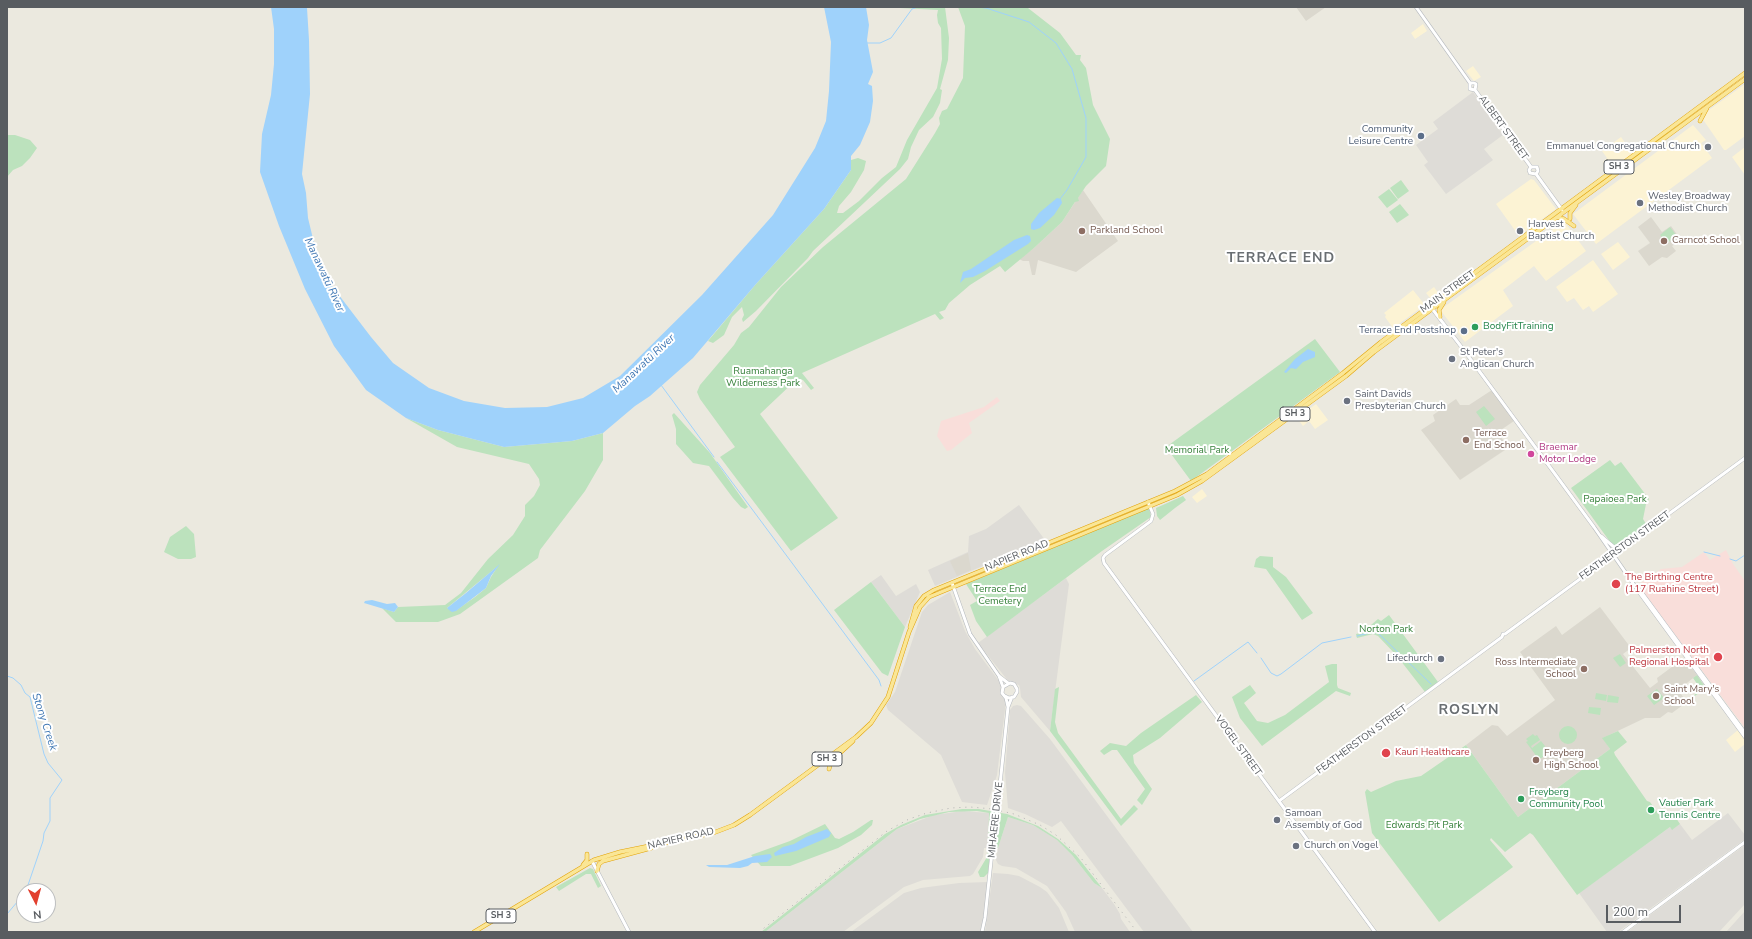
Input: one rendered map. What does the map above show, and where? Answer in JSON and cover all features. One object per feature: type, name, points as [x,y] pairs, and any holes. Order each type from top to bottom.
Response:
[{"type":"highway","name":"MAIN STREET","points":[[1148,504],[1186,491],[1211,476],[1341,380],[1431,307],[1745,74]]},
{"type":"highway","name":"MAIN STREET","points":[[1431,307],[1449,297],[1557,217],[1563,210],[1581,200],[1745,79]]},
{"type":"highway","points":[[1700,121],[1702,115],[1712,103]]},
{"type":"highway","points":[[1570,219],[1572,210],[1581,200]]},
{"type":"highway","points":[[1557,217],[1564,219],[1574,226]]},
{"type":"highway","points":[[1440,317],[1440,307],[1449,297]]},
{"type":"highway","name":"NAPIER ROAD","points":[[474,932],[592,861],[620,852],[713,833],[734,824],[753,812],[856,738],[878,713],[888,697],[909,632],[920,607],[926,600],[953,584],[1148,504]]},
{"type":"highway","points":[[829,769],[830,761],[850,745],[856,738]]},
{"type":"highway","points":[[597,871],[599,864],[603,861],[646,850],[659,845]]},
{"type":"highway","points":[[583,866],[587,860],[587,854]]},
{"type":"main road","name":"ALBERT STREET","points":[[1416,7],[1470,83],[1470,89],[1475,90],[1531,167]]},
{"type":"main road","points":[[1536,174],[1538,171],[1537,167],[1531,167],[1529,170],[1530,173],[1536,174],[1563,210]]},
{"type":"main road","points":[[1431,307],[1440,317],[1614,555],[1745,737]]},
{"type":"main road","name":"FEATHERSTON STREET","points":[[1279,801],[1745,458]]},
{"type":"main road","name":"VOGEL STREET","points":[[1148,504],[1153,514],[1151,521],[1103,558],[1108,569],[1375,932]]},
{"type":"main road","points":[[1600,536],[1614,547],[1623,547]]},
{"type":"main road","points":[[953,584],[970,634],[999,676],[1003,687],[1002,693],[1005,696],[1012,697],[1016,694],[1017,688],[1014,684],[1008,683],[999,676]]},
{"type":"main road","points":[[1637,588],[1645,596],[1745,733]]},
{"type":"main road","points":[[1003,687],[1008,683]]},
{"type":"main road","name":"MIHAERE DRIVE","points":[[1005,696],[1008,707]]},
{"type":"main road","name":"MIHAERE DRIVE","points":[[982,932],[986,918],[1008,707],[1012,697]]},
{"type":"main road","points":[[1623,932],[1745,842]]},
{"type":"main road","points":[[592,861],[629,932]]},
{"type":"shaded area","points":[[1296,7],[1326,7],[1306,21]]},
{"type":"shaded area","points":[[1423,24],[1427,31],[1415,39],[1411,33]]},
{"type":"shaded area","points":[[1473,66],[1481,77],[1474,81],[1466,71]]},
{"type":"shaded area","points":[[1745,84],[1745,136],[1724,150],[1702,118],[1702,115]]},
{"type":"shaded area","points":[[1473,92],[1503,135],[1484,149],[1493,160],[1446,194],[1424,165],[1428,162],[1416,145],[1438,129],[1433,122]]},
{"type":"shaded area","points":[[1693,125],[1706,140],[1701,143],[1712,158],[1596,244],[1573,214]]},
{"type":"shaded area","points":[[1621,137],[1633,154],[1609,171],[1603,162],[1607,158],[1602,151]]},
{"type":"shaded area","points":[[1745,147],[1745,175],[1732,157]]},
{"type":"shaded area","points":[[1531,179],[1534,180],[1556,209],[1519,236],[1496,204]]},
{"type":"shaded area","name":"Parkland School","points":[[1083,190],[1118,241],[1076,272],[1038,260],[1035,275],[1032,275],[1029,261],[1019,259],[1034,248],[1062,222]]},
{"type":"shaded area","name":"Carncot School","points":[[1651,217],[1662,232],[1671,226],[1681,240],[1672,246],[1676,251],[1667,258],[1662,257],[1649,266],[1638,251],[1650,243],[1638,227]]},
{"type":"shaded area","points":[[1564,221],[1586,251],[1546,281],[1534,266],[1503,290],[1513,306],[1465,342],[1441,309]]},
{"type":"shaded area","points":[[1618,242],[1630,257],[1613,270],[1601,254]]},
{"type":"shaded area","points":[[1593,260],[1618,294],[1593,312],[1589,306],[1583,310],[1574,298],[1567,302],[1556,287]]},
{"type":"shaded area","points":[[1434,287],[1439,294],[1431,299],[1426,293]]},
{"type":"shaded area","points":[[1413,290],[1425,305],[1393,328],[1385,317],[1386,315],[1384,313]]},
{"type":"shaded area","name":"Terrace End School","points":[[1492,390],[1514,421],[1498,432],[1508,448],[1460,480],[1421,430],[1435,421],[1433,415],[1456,399],[1460,405],[1469,405]]},
{"type":"shaded area","points":[[997,397],[1000,401],[969,423],[972,433],[951,450],[947,451],[937,436],[941,421],[984,407]]},
{"type":"shaded area","points":[[1316,404],[1328,420],[1315,429],[1309,421],[1303,426],[1297,418]]},
{"type":"shaded area","points":[[1202,489],[1207,496],[1197,503],[1192,497]]},
{"type":"shaded area","points":[[1019,505],[1045,540],[935,586],[928,570],[968,552],[969,536],[986,529]]},
{"type":"shaded area","name":"Palmerston North Regional Hospital","points":[[1726,550],[1733,564],[1745,581],[1745,728],[1638,585],[1661,569],[1682,567],[1704,552],[1710,560]]},
{"type":"shaded area","points":[[968,553],[971,570],[957,576],[950,561]]},
{"type":"shaded area","points":[[881,575],[896,596],[916,584],[920,592],[905,627],[871,582]]},
{"type":"shaded area","points":[[1066,578],[1069,584],[1050,731],[1021,697],[1019,685],[1009,682],[978,643]]},
{"type":"shaded area","points":[[950,592],[965,631],[975,649],[1002,685],[1006,701],[997,775],[987,805],[962,802],[941,755],[888,710],[886,705],[895,692],[922,612],[928,605]]},
{"type":"shaded area","points":[[1600,607],[1631,648],[1623,654],[1650,688],[1658,682],[1657,678],[1684,658],[1697,675],[1678,690],[1687,702],[1672,713],[1668,712],[1660,718],[1645,718],[1603,738],[1610,749],[1518,817],[1466,745],[1492,725],[1498,726],[1507,736],[1555,700],[1520,652],[1556,626],[1562,635]]},
{"type":"shaded area","points":[[1013,706],[1021,706],[1050,739],[1193,932],[1144,932],[1061,821],[1052,827],[1025,814],[1008,808],[1005,773],[1010,710]]},
{"type":"shaded area","points":[[1738,730],[1745,739],[1745,744],[1735,752],[1726,740]]},
{"type":"shaded area","points":[[963,811],[989,813],[988,848],[984,848],[983,857],[973,874],[970,876],[923,880],[904,887],[843,932],[765,932],[897,829],[934,815]]},
{"type":"shaded area","points":[[1728,813],[1745,835],[1745,839],[1618,932],[1607,932],[1579,893],[1670,827],[1673,829],[1680,824],[1692,840]]},
{"type":"shaded area","points":[[1008,817],[1033,825],[1057,840],[1072,855],[1094,883],[1102,888],[1114,904],[1120,914],[1121,919],[1130,932],[1075,932],[1066,912],[1047,886],[1016,868],[998,864],[996,860],[998,848]]},
{"type":"shaded area","points":[[1745,845],[1745,904],[1719,932],[1627,932]]},
{"type":"shaded area","points":[[993,873],[1019,876],[1047,892],[1059,908],[1069,932],[985,932]]},
{"type":"shaded area","points":[[988,882],[985,912],[980,932],[851,932],[904,893],[921,888],[959,883]]},
{"type":"shaded area","points":[[1745,911],[1745,932],[1726,932]]},
{"type":"green space","points":[[881,7],[945,7],[949,38],[948,60],[940,89],[942,90],[940,103],[933,117],[919,130],[911,147],[908,159],[900,169],[813,251],[756,311],[743,322],[742,319],[744,315],[742,307],[732,317],[724,335],[713,343],[708,341],[756,284],[824,209],[851,170],[851,160],[858,158],[866,161],[864,170],[851,192],[839,206],[837,213],[843,213],[859,201],[882,178],[896,167],[907,140],[937,88],[942,59],[941,28],[938,23],[938,10]]},
{"type":"green space","name":"Ruamahanga Wilderness Park","points":[[958,7],[1028,8],[1060,33],[1076,55],[1081,55],[1080,60],[1086,68],[1093,105],[1110,139],[1106,166],[1086,186],[1078,198],[1079,201],[1075,202],[1062,222],[1005,272],[1000,266],[970,285],[949,303],[945,310],[939,312],[944,318],[940,320],[935,314],[802,373],[814,388],[811,390],[803,380],[797,379],[760,414],[838,518],[791,551],[720,457],[735,447],[700,399],[697,392],[700,385],[734,345],[741,333],[749,327],[781,287],[823,247],[906,179],[935,133],[940,124],[939,118],[942,111],[947,109],[963,78],[965,26]]},
{"type":"green space","points":[[1679,125],[1586,194],[1580,197],[1664,135]]},
{"type":"green space","points":[[7,135],[15,135],[30,140],[37,148],[22,166],[13,170],[7,177]]},
{"type":"green space","points":[[1401,180],[1409,191],[1398,199],[1390,188]]},
{"type":"green space","points":[[1389,189],[1398,200],[1387,208],[1378,197]]},
{"type":"green space","points":[[1400,204],[1409,215],[1397,223],[1389,212]]},
{"type":"green space","points":[[1670,227],[1677,236],[1667,243],[1660,235]]},
{"type":"green space","name":"Memorial Park","points":[[1315,339],[1340,372],[1191,481],[1166,447]]},
{"type":"green space","points":[[1484,406],[1495,419],[1486,426],[1476,412]]},
{"type":"green space","points":[[674,413],[710,453],[748,507],[745,509],[741,507],[709,466],[693,463],[676,444],[676,429],[672,415]]},
{"type":"green space","points":[[406,418],[438,430],[504,447],[572,441],[603,433],[603,460],[585,491],[540,550],[538,558],[460,614],[438,622],[396,622],[382,608],[394,612],[398,607],[445,605],[461,593],[488,559],[513,535],[525,516],[525,505],[534,496],[540,485],[539,479],[529,464],[457,447]],"holes":[[[498,566],[486,588],[475,597],[455,611],[447,608]]]},
{"type":"green space","name":"Papaioea Park","points":[[1610,460],[1615,466],[1621,462],[1649,499],[1646,504],[1643,519],[1648,527],[1616,550],[1571,488]]},
{"type":"green space","points":[[1183,496],[1186,500],[1160,520],[1157,516],[1156,508]]},
{"type":"green space","name":"Terrace End Cemetery","points":[[1149,508],[1151,517],[1102,551],[987,637],[976,621],[970,605],[977,601],[966,584]]},
{"type":"green space","points":[[186,526],[194,534],[196,557],[191,559],[178,559],[164,552],[170,537]]},
{"type":"green space","points":[[1260,556],[1273,557],[1273,567],[1286,577],[1313,613],[1302,620],[1266,569],[1254,567],[1256,559]]},
{"type":"green space","points":[[871,582],[905,627],[888,676],[882,673],[834,610]]},
{"type":"green space","name":"Norton Park","points":[[1389,615],[1438,682],[1425,692],[1397,656],[1378,636],[1373,634],[1357,638],[1356,634],[1372,630],[1371,625],[1378,619],[1381,621]]},
{"type":"green space","points":[[1620,654],[1626,663],[1620,667],[1613,658]]},
{"type":"green space","points":[[1337,664],[1338,688],[1351,693],[1350,696],[1336,691],[1262,746],[1240,718],[1232,697],[1250,685],[1256,693],[1244,703],[1257,721],[1268,723],[1285,715],[1329,682],[1325,666]]},
{"type":"green space","points":[[1697,675],[1706,688],[1692,698],[1700,688],[1693,678]]},
{"type":"green space","points":[[1059,687],[1055,722],[1058,733],[1121,819],[1134,805],[1138,809],[1121,826],[1050,731],[1055,689]]},
{"type":"green space","points":[[1657,689],[1664,698],[1654,705],[1647,696]]},
{"type":"green space","points":[[1596,693],[1607,695],[1606,701],[1595,699]]},
{"type":"green space","points":[[1196,695],[1202,702],[1160,738],[1133,755],[1134,763],[1152,789],[1142,805],[1137,800],[1145,789],[1117,750],[1112,750],[1104,755],[1100,751],[1110,743],[1126,746],[1141,733]]},
{"type":"green space","points":[[1608,695],[1619,697],[1618,703],[1607,702]]},
{"type":"green space","points":[[1589,707],[1601,708],[1600,715],[1588,713]]},
{"type":"green space","points":[[1568,726],[1572,727],[1576,731],[1576,739],[1572,743],[1568,744],[1564,743],[1560,739],[1559,735],[1560,731],[1564,727]]},
{"type":"green space","name":"Edwards Pit Park","points":[[1618,731],[1627,742],[1614,752],[1615,755],[1647,801],[1650,802],[1663,820],[1676,818],[1680,824],[1672,830],[1670,827],[1577,895],[1530,833],[1505,852],[1491,838],[1490,840],[1513,867],[1439,922],[1372,833],[1365,792],[1367,789],[1371,792],[1396,781],[1421,776],[1466,745],[1518,817],[1610,749],[1602,738]]},
{"type":"green space","points":[[1533,734],[1535,736],[1537,735],[1540,740],[1531,746],[1532,748],[1541,741],[1545,746],[1544,748],[1546,747],[1549,752],[1540,759],[1540,761],[1526,742],[1528,741],[1526,739]]},
{"type":"green space","points":[[962,809],[979,809],[1007,814],[1038,826],[1058,839],[1076,855],[1102,888],[1094,883],[1072,855],[1057,840],[1033,825],[1008,817],[998,848],[996,847],[999,816],[994,815],[988,873],[984,877],[980,877],[978,872],[987,857],[989,813],[977,811],[949,812],[920,819],[897,829],[765,932],[761,932],[885,834],[901,825],[925,815]]},
{"type":"green space","points":[[873,820],[872,825],[861,835],[838,848],[790,866],[761,866],[751,855],[790,841],[825,824],[835,838],[839,839]]},
{"type":"green space","points":[[590,868],[593,869],[601,886],[598,888],[591,874],[586,874],[559,891],[556,887]]},
{"type":"water","name":"Manawatū River","points":[[271,7],[307,8],[310,94],[302,174],[306,193],[308,218],[315,247],[332,286],[393,363],[429,388],[464,401],[505,408],[547,407],[583,398],[620,376],[702,295],[773,215],[815,148],[826,121],[829,91],[831,42],[824,7],[866,7],[869,25],[867,40],[873,72],[868,84],[872,86],[873,101],[870,122],[860,145],[851,156],[851,170],[824,209],[756,284],[693,358],[650,396],[635,406],[603,433],[572,441],[504,447],[438,430],[406,418],[366,390],[334,346],[305,289],[279,226],[260,172],[262,134],[271,95],[274,64],[274,29]]},
{"type":"water","points":[[1057,198],[1061,199],[1062,203],[1054,215],[1040,228],[1034,230],[1031,229],[1031,224],[1039,213]]},
{"type":"water","points":[[1027,235],[1030,236],[1031,241],[1028,244],[985,271],[973,277],[965,278],[960,283],[963,272],[971,269],[1014,240]]},
{"type":"water","points":[[1308,349],[1315,352],[1315,357],[1303,362],[1296,369],[1291,368],[1286,373],[1284,372],[1295,359]]},
{"type":"water","points":[[500,564],[491,576],[486,588],[456,611],[452,612],[447,608],[466,593]]},
{"type":"water","points":[[372,600],[387,604],[395,603],[398,607],[394,612],[364,603],[365,601]]},
{"type":"water","points":[[827,829],[831,833],[829,837],[796,851],[775,856],[774,853],[783,847],[794,844],[806,837]]},
{"type":"water","points":[[770,854],[772,857],[767,862],[752,863],[748,866],[740,868],[709,867],[706,865],[727,865],[755,856]]},
{"type":"waterway","points":[[867,43],[880,43],[891,38],[912,9],[918,7]]},
{"type":"waterway","points":[[977,7],[986,8],[1029,22],[1056,43],[1072,69],[1086,118],[1086,157],[1067,190],[1060,199]]},
{"type":"waterway","points":[[661,385],[714,457]]},
{"type":"waterway","points":[[717,462],[879,680],[881,686]]},
{"type":"waterway","points":[[1704,552],[1720,556]]},
{"type":"waterway","points":[[1730,559],[1736,561],[1745,555]]},
{"type":"waterway","points":[[1357,636],[1377,632],[1431,684]]},
{"type":"waterway","points":[[1261,658],[1271,673],[1277,676],[1322,643],[1351,637]]},
{"type":"waterway","points":[[1194,681],[1248,642],[1257,653]]},
{"type":"waterway","name":"Stony Creek","points":[[7,676],[13,678],[21,685],[25,693],[30,697],[44,754],[48,763],[62,780],[50,798],[50,821],[44,833],[43,841],[29,883]]},
{"type":"waterway","name":"Stony Creek","points":[[7,914],[16,903]]},
{"type":"railway","points":[[759,932],[887,831],[909,819],[927,813],[951,808],[970,807],[993,809],[1014,814],[1040,825],[1056,835],[1081,858],[1137,932]]},
{"type":"place","name":"Community Leisure Centre","points":[[1421,136]]},
{"type":"place","name":"Emmanuel Congregational Church","points":[[1708,147]]},
{"type":"place","name":"Wesley Broadway Methodist Church","points":[[1640,203]]},
{"type":"place","name":"Parkland School","points":[[1082,231]]},
{"type":"place","name":"Harvest Baptist Church","points":[[1520,231]]},
{"type":"place","name":"Carncot School","points":[[1664,241]]},
{"type":"place","name":"BodyFitTraining","points":[[1475,327]]},
{"type":"place","name":"Terrace End Postshop","points":[[1464,331]]},
{"type":"place","name":"St Peter's Anglican Church","points":[[1452,359]]},
{"type":"place","name":"Saint Davids Presbyterian Church","points":[[1347,401]]},
{"type":"place","name":"Terrace End School","points":[[1466,440]]},
{"type":"place","name":"Braemar Motor Lodge","points":[[1531,454]]},
{"type":"place","name":"The Birthing Centre (117 Ruahine Street)","points":[[1616,584]]},
{"type":"place","name":"Palmerston North Regional Hospital","points":[[1718,657]]},
{"type":"place","name":"Lifechurch","points":[[1441,659]]},
{"type":"place","name":"Ross Intermediate School","points":[[1584,669]]},
{"type":"place","name":"Saint Mary's School","points":[[1656,696]]},
{"type":"place","name":"Kauri Healthcare","points":[[1386,753]]},
{"type":"place","name":"Freyberg High School","points":[[1536,760]]},
{"type":"place","name":"Freyberg Community Pool","points":[[1521,799]]},
{"type":"place","name":"Vautier Park Tennis Centre","points":[[1651,810]]},
{"type":"place","name":"Samoan Assembly of God","points":[[1277,820]]},
{"type":"place","name":"Church on Vogel","points":[[1296,846]]},
{"type":"district","name":"TERRACE END","points":[[1281,259]]},
{"type":"district","name":"ROSLYN","points":[[1469,711]]}]
